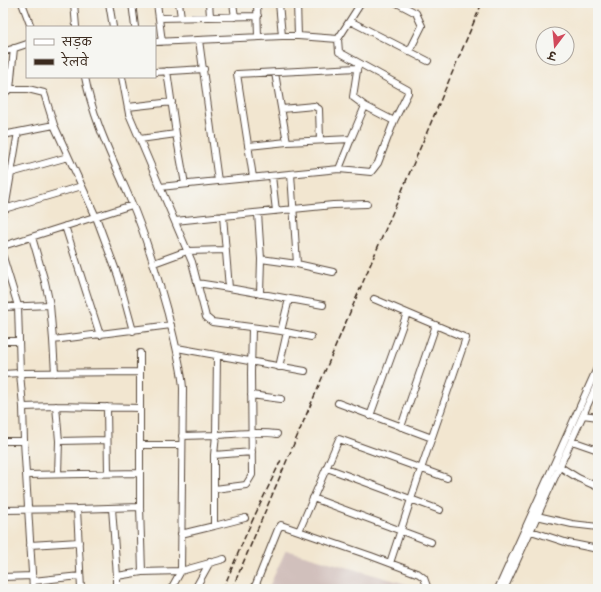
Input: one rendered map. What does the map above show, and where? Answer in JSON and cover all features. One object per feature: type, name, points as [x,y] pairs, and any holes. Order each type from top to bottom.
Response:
[{"type":"street","points":[[22,3],[31,26]]},
{"type":"street","points":[[74,3],[76,26]]},
{"type":"street","points":[[109,3],[113,26]]},
{"type":"street","points":[[132,3],[135,26]]},
{"type":"street","points":[[157,3],[159,18],[158,42],[282,36],[338,39]]},
{"type":"street","points":[[179,3],[181,17]]},
{"type":"street","points":[[209,3],[210,16]]},
{"type":"street","points":[[233,3],[234,17]]},
{"type":"street","points":[[257,3],[258,37]]},
{"type":"street","points":[[279,3],[282,36]]},
{"type":"street","points":[[297,3],[298,36]]},
{"type":"street","points":[[160,187],[339,169],[371,172],[378,163],[408,90],[358,66],[339,52],[338,39],[361,3]]},
{"type":"street","points":[[397,3],[416,13],[422,26],[410,52]]},
{"type":"street","points":[[159,18],[258,16]]},
{"type":"street","points":[[350,21],[428,61]]},
{"type":"street","points":[[200,40],[218,181]]},
{"type":"street","points":[[3,52],[26,44]]},
{"type":"street","points":[[10,90],[14,48]]},
{"type":"street","points":[[253,178],[237,74],[275,73],[358,66]]},
{"type":"street","points":[[358,66],[353,97],[394,121]]},
{"type":"street","points":[[156,72],[204,69]]},
{"type":"street","points":[[167,71],[185,184]]},
{"type":"street","points":[[275,73],[287,142]]},
{"type":"street","points":[[85,78],[88,94],[107,146],[132,205],[154,263],[177,348],[182,373],[181,571],[171,589]]},
{"type":"street","points":[[122,78],[128,107],[140,139],[192,262],[206,317],[212,322],[311,337]]},
{"type":"street","points":[[3,94],[10,90],[28,89],[44,93],[54,125],[96,217],[118,276],[133,331]]},
{"type":"street","points":[[128,107],[172,102]]},
{"type":"street","points":[[339,169],[366,106]]},
{"type":"street","points":[[282,109],[317,107],[320,140]]},
{"type":"street","points":[[3,135],[54,125]]},
{"type":"street","points":[[18,132],[4,211],[82,186]]},
{"type":"street","points":[[140,139],[176,134]]},
{"type":"street","points":[[248,146],[287,142],[351,139]]},
{"type":"street","points":[[11,173],[68,156]]},
{"type":"street","points":[[291,174],[297,264]]},
{"type":"street","points":[[272,176],[276,211]]},
{"type":"street","points":[[174,221],[338,205],[367,204]]},
{"type":"street","points":[[3,246],[132,205]]},
{"type":"street","points":[[258,213],[261,259],[260,294]]},
{"type":"street","points":[[223,216],[229,288]]},
{"type":"street","points":[[65,226],[100,334]]},
{"type":"street","points":[[32,237],[50,304],[55,373]]},
{"type":"street","points":[[154,263],[187,251],[226,250]]},
{"type":"street","points":[[3,256],[18,306],[20,373],[33,589]]},
{"type":"street","points":[[261,259],[297,264],[333,272]]},
{"type":"street","points":[[197,283],[323,305]]},
{"type":"street","points":[[279,367],[289,299]]},
{"type":"street","points":[[374,299],[466,338],[390,563]]},
{"type":"street","points":[[3,307],[50,304]]},
{"type":"street","points":[[370,416],[407,313]]},
{"type":"street","points":[[53,340],[171,325]]},
{"type":"street","points":[[401,427],[436,325]]},
{"type":"street","points":[[214,489],[246,484],[252,475],[252,328]]},
{"type":"street","points":[[3,341],[19,341]]},
{"type":"street","points":[[177,348],[304,371]]},
{"type":"street","points":[[140,353],[140,506],[142,572]]},
{"type":"street","points":[[214,526],[214,455],[216,435],[217,356]]},
{"type":"street","points":[[504,589],[531,531],[598,366]]},
{"type":"street","points":[[3,374],[139,372]]},
{"type":"street","points":[[498,589],[557,466],[572,441],[598,382]]},
{"type":"street","points":[[251,395],[281,399]]},
{"type":"street","points":[[338,403],[432,438]]},
{"type":"street","points":[[23,407],[56,406],[140,408]]},
{"type":"street","points":[[56,406],[59,441],[58,474]]},
{"type":"street","points":[[108,407],[108,473]]},
{"type":"street","points":[[583,415],[598,417]]},
{"type":"street","points":[[182,436],[251,433],[262,431],[277,434]]},
{"type":"street","points":[[300,530],[340,439],[447,478]]},
{"type":"street","points":[[59,441],[107,440]]},
{"type":"street","points":[[3,441],[24,441]]},
{"type":"street","points":[[572,441],[598,450]]},
{"type":"street","points":[[140,445],[182,445]]},
{"type":"street","points":[[214,455],[252,452]]},
{"type":"street","points":[[557,466],[598,487]]},
{"type":"street","points":[[327,468],[440,510]]},
{"type":"street","points":[[26,475],[140,473]]},
{"type":"street","points":[[314,498],[431,542]]},
{"type":"street","points":[[3,510],[140,506]]},
{"type":"street","points":[[112,508],[117,589]]},
{"type":"street","points":[[77,509],[81,589]]},
{"type":"street","points":[[537,516],[572,524],[598,527]]},
{"type":"street","points":[[181,534],[245,518]]},
{"type":"street","points":[[254,589],[280,526],[288,526],[300,530],[419,574],[424,578],[428,589]]},
{"type":"street","points":[[531,531],[568,543],[598,550]]},
{"type":"street","points":[[30,545],[79,542]]},
{"type":"street","points":[[117,576],[142,572],[181,571],[224,559]]},
{"type":"street","points":[[195,589],[210,562]]},
{"type":"street","points":[[3,576],[33,578],[80,576]]},
{"type":"shaded area","points":[[286,550],[424,589],[268,589]]},
{"type":"railway","points":[[232,589],[482,3]]},
{"type":"railway","points":[[223,589],[247,532],[281,460]]}]
